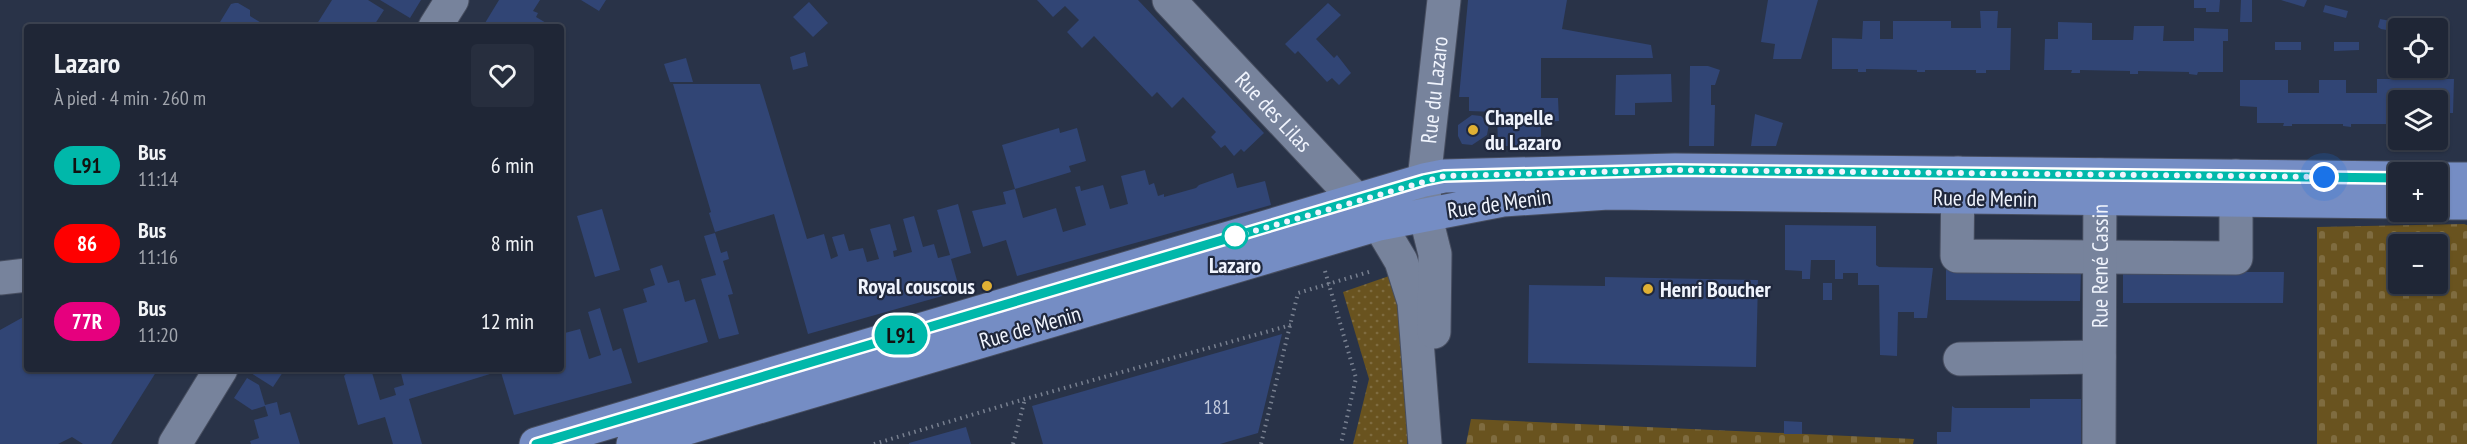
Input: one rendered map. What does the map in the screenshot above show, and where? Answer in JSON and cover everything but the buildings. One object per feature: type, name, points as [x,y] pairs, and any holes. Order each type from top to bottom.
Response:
[{"type":"main road","name":"Rue de Menin","points":[[633,444],[791,383],[1424,180],[1475,173],[1577,174],[1638,170],[1958,185],[2099,187],[2236,188],[2388,179]]},
{"type":"main road","points":[[2448,179],[2467,179]]},
{"type":"main road","name":"Rue de Menin","points":[[536,444],[791,383],[1379,224],[1425,214],[1503,200],[1584,193],[1958,185]]},
{"type":"main road","name":"Rue de Menin","points":[[2236,188],[2388,201]]},
{"type":"main road","points":[[2448,203],[2467,203]]},
{"type":"street","points":[[437,24],[452,0]]},
{"type":"street","name":"Rue des Lilas","points":[[1169,0],[1379,224],[1401,261],[1414,302],[1426,444]]},
{"type":"street","name":"Rue du Lazaro","points":[[1426,444],[1434,338],[1435,254],[1425,214],[1424,180],[1444,0]]},
{"type":"street","points":[[1958,185],[1957,256],[2236,258],[2236,188]]},
{"type":"street","name":"Rue René Cassin","points":[[2099,187],[2099,444]]},
{"type":"street","points":[[0,278],[24,275]]},
{"type":"street","name":"Rue René Cassin","points":[[1960,359],[2098,357]]},
{"type":"street","points":[[175,444],[210,373]]},
{"type":"path","points":[[1261,444],[1298,293],[1401,261]]},
{"type":"path","points":[[1323,266],[1356,378],[1341,444]]},
{"type":"path","points":[[874,444],[1025,399],[1291,325]]},
{"type":"path","points":[[1013,444],[1025,399]]},
{"type":"green space","points":[[2467,225],[2467,444],[2317,444],[2317,227]]},
{"type":"green space","points":[[1392,275],[1407,317],[1407,444],[1353,444],[1369,379],[1343,292]]},
{"type":"green space","points":[[1471,419],[1914,439],[1913,444],[1466,444]]},
{"type":"bus line","name":"L91","points":[[536,444],[1125,268],[1444,176],[1475,173],[1577,174],[1675,170],[2388,178]]},
{"type":"place","name":"Chapelle du Lazaro","points":[[1473,130]]},
{"type":"place","name":"Lazaro","points":[[1235,236]]},
{"type":"place","name":"Royal couscous","points":[[987,286]]},
{"type":"place","name":"Henri Boucher","points":[[1648,289]]},
{"type":"route","points":[[1235,236],[1230,238],[1424,180],[1475,173],[1577,174],[1675,170],[2324,177]]}]
